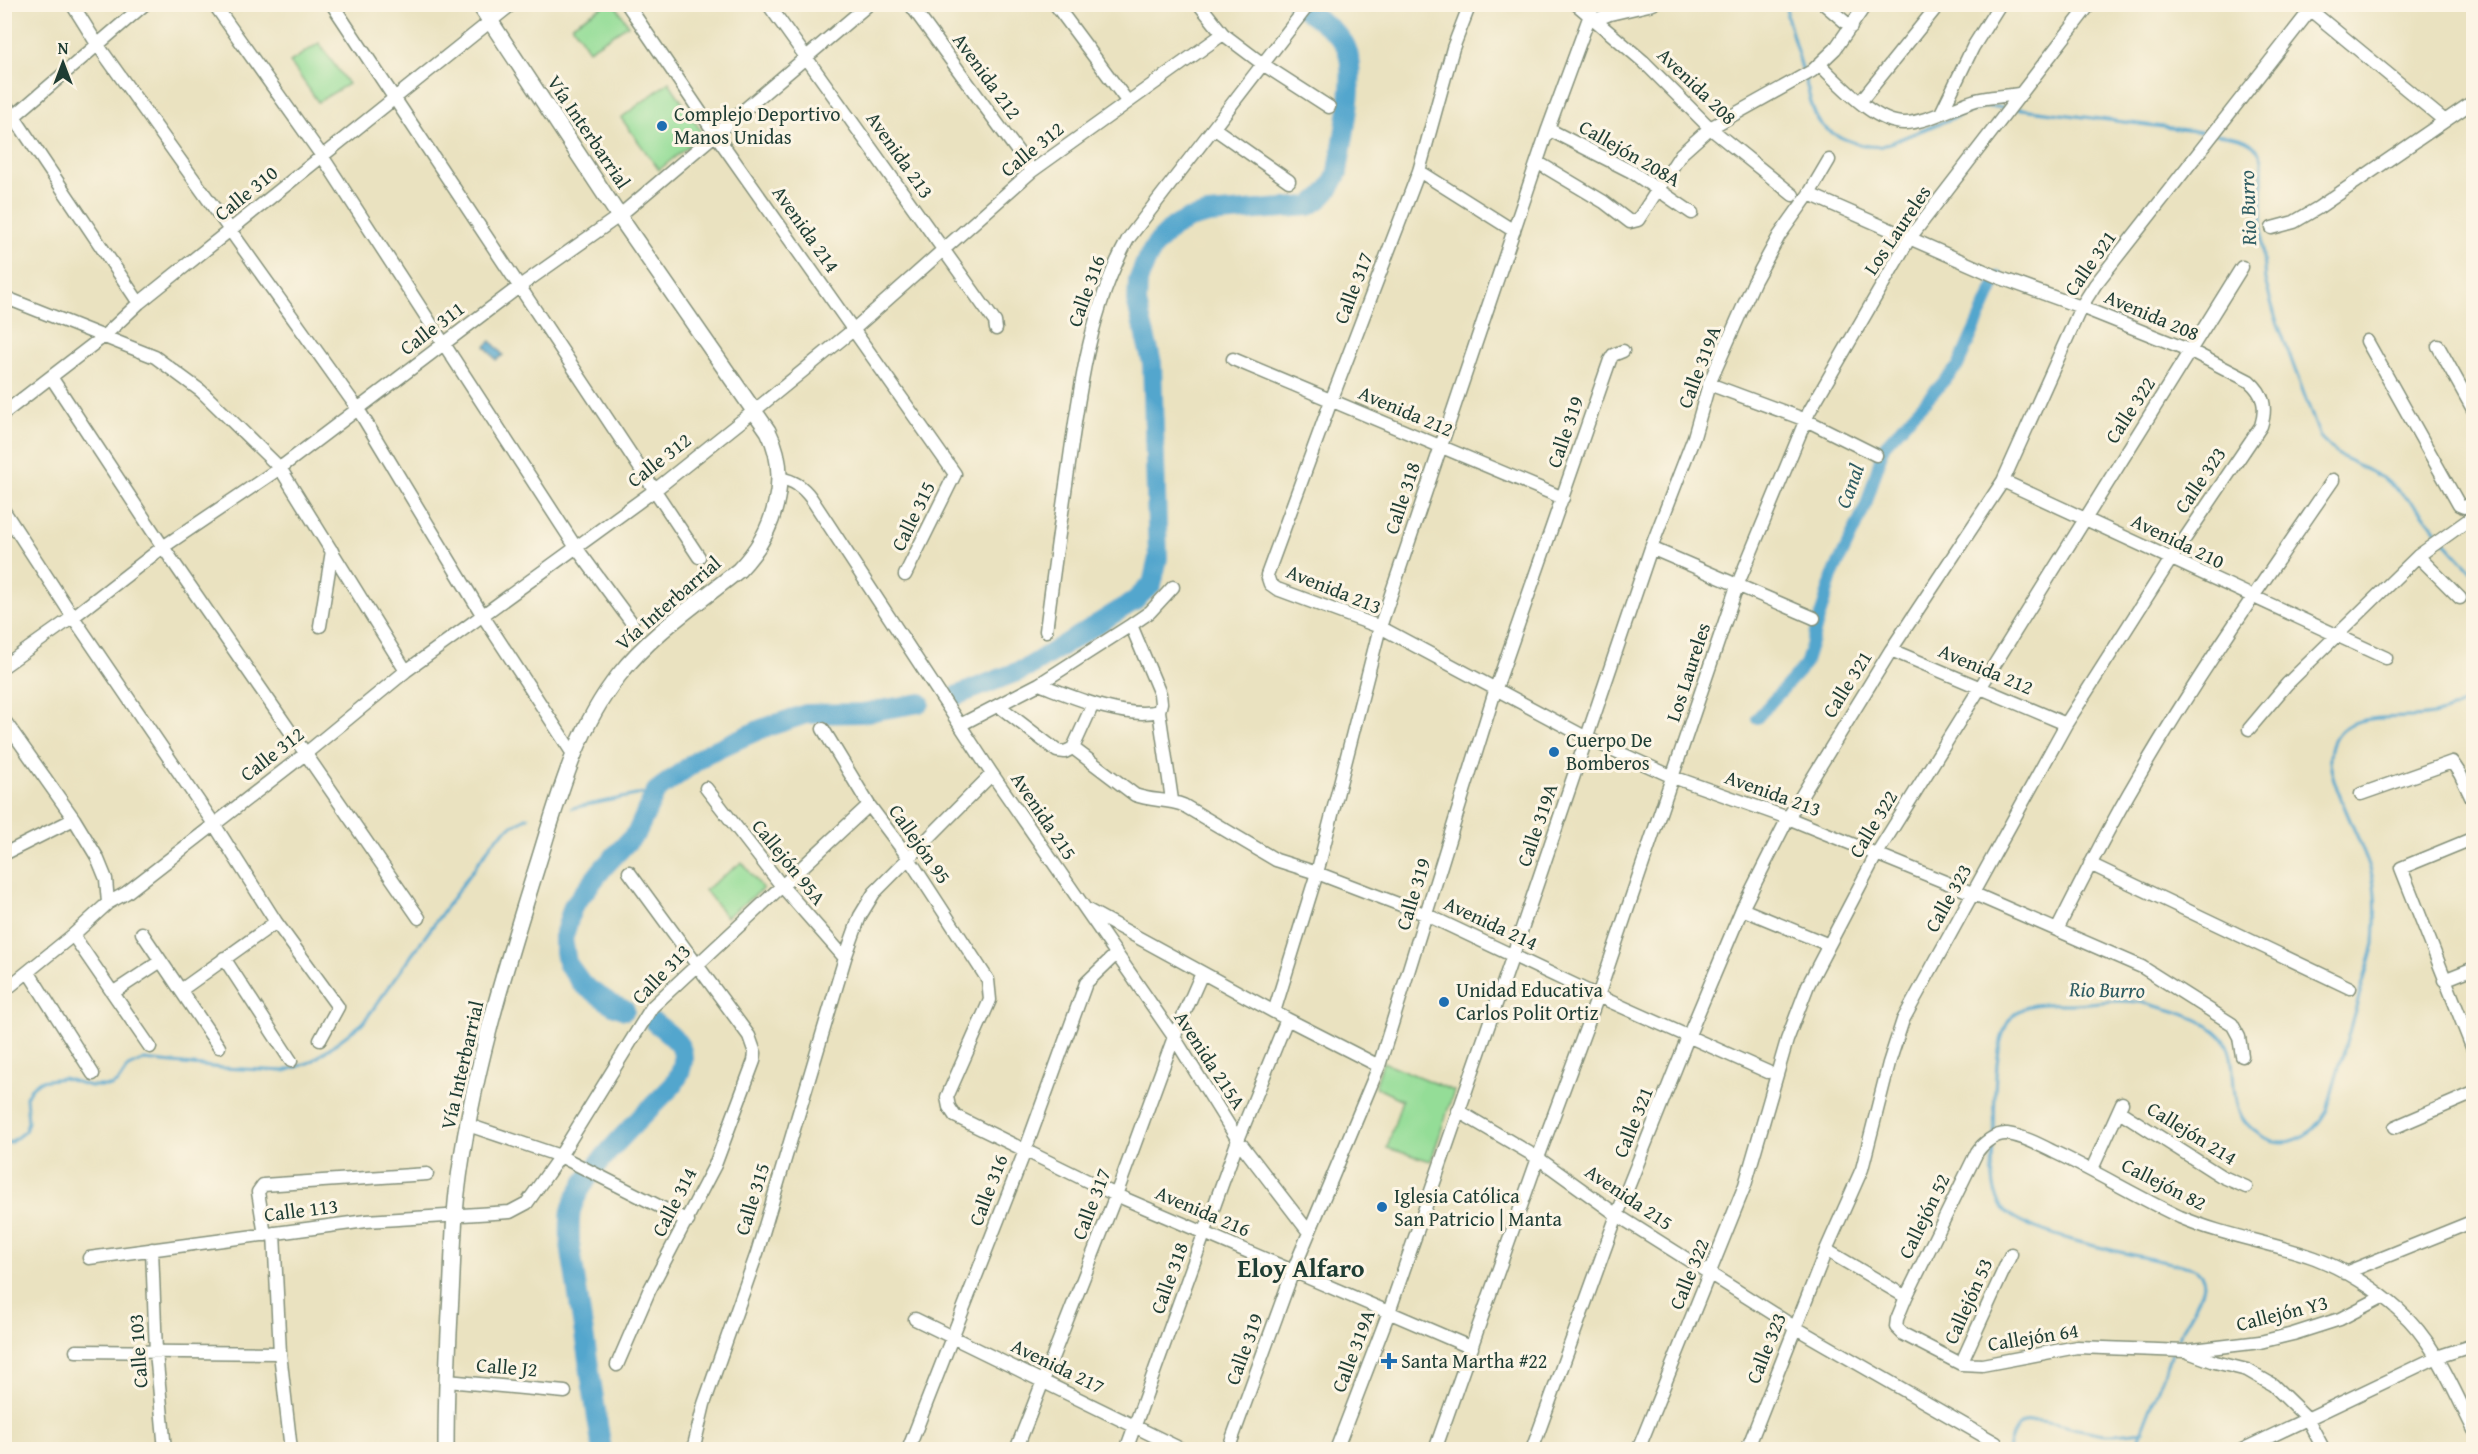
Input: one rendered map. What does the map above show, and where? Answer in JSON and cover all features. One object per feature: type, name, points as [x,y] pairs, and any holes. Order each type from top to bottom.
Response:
[{"type":"main road","name":"Vía Interbarrial","points":[[446,1449],[455,1217],[468,1125],[495,1010],[527,898],[573,754],[597,706],[618,675],[637,654],[753,556],[770,521],[780,478],[776,447],[754,411],[619,216],[479,4]]},
{"type":"street","points":[[72,4],[97,44],[358,409],[483,616],[573,754]]},
{"type":"street","points":[[9,121],[145,4]]},
{"type":"street","points":[[214,4],[322,156],[575,546],[632,623]]},
{"type":"street","points":[[332,4],[699,557]]},
{"type":"street","name":"Calle 310","points":[[4,413],[104,336],[139,303],[512,4]]},
{"type":"street","name":"Avenida 214","points":[[627,4],[716,135],[955,474]]},
{"type":"street","name":"Avenida 213","points":[[768,4],[994,322],[996,329]]},
{"type":"street","name":"Calle 311","points":[[4,666],[73,617],[164,547],[280,468],[520,286],[619,216],[869,4]]},
{"type":"street","name":"Avenida 212","points":[[910,4],[1032,171]]},
{"type":"street","points":[[1055,4],[1127,101]]},
{"type":"street","points":[[1199,4],[1222,34],[1264,65],[1329,107]]},
{"type":"street","name":"Calle 316","points":[[1046,632],[1083,367],[1093,323],[1117,262],[1128,239],[1215,129],[1309,4]]},
{"type":"street","name":"Calle 317","points":[[1270,584],[1268,575],[1330,401],[1419,171],[1453,48],[1470,4]]},
{"type":"street","name":"Avenida 208","points":[[1576,4],[1593,13],[1710,128],[1793,195]]},
{"type":"street","points":[[1593,13],[1610,14],[1653,4]]},
{"type":"street","points":[[1824,4],[1851,27]]},
{"type":"street","points":[[1537,162],[1604,202],[1630,222],[1634,222],[1638,220],[1681,154],[1710,128],[1815,68],[1835,49],[1866,4]]},
{"type":"street","points":[[1860,102],[1939,4]]},
{"type":"street","points":[[1941,113],[1973,46],[2000,4]]},
{"type":"street","name":"Los Laureles","points":[[1436,1449],[1538,1158],[1598,996],[1737,586],[1806,420],[1910,239],[2090,4]]},
{"type":"street","points":[[2309,6],[2445,121]]},
{"type":"street","name":"Calle 321","points":[[1532,1449],[1617,1215],[1688,1037],[1742,909],[1788,818],[1891,650],[2003,481],[2082,307],[2114,259],[2228,118],[2309,6]]},
{"type":"street","name":"Calle 318","points":[[1274,1012],[1317,873],[1380,627],[1439,446],[1548,129],[1593,13]]},
{"type":"street","name":"Calle 312","points":[[4,991],[74,935],[108,903],[126,893],[305,754],[406,671],[655,490],[853,330],[1032,171],[1222,34]]},
{"type":"street","points":[[1815,68],[1885,120],[1906,123],[1977,100],[2019,97]]},
{"type":"street","points":[[2271,228],[2294,222],[2318,208],[2474,101]]},
{"type":"street","points":[[4,102],[9,121],[139,303]]},
{"type":"street","points":[[1215,129],[1289,181]]},
{"type":"street","name":"Callejón 208A","points":[[1548,129],[1632,172],[1692,213]]},
{"type":"street","name":"Calle 319A","points":[[1336,1449],[1389,1312],[1651,548],[1694,437],[1709,384],[1779,236],[1809,195],[1829,160]]},
{"type":"street","points":[[1419,171],[1514,231]]},
{"type":"street","name":"Avenida 208","points":[[1809,195],[1998,277],[2082,307],[2191,351],[2249,381],[2256,388],[2265,405]]},
{"type":"street","name":"Calle 322","points":[[1638,1449],[1711,1274],[1745,1185],[1795,1019],[1808,985],[1876,855],[2242,267]]},
{"type":"street","points":[[4,297],[155,357],[201,391],[280,468],[406,671]]},
{"type":"street","points":[[2367,341],[2459,505],[2463,507],[2474,503]]},
{"type":"street","points":[[2438,346],[2474,411]]},
{"type":"street","name":"Calle 319","points":[[1228,1449],[1308,1231],[1379,1065],[1495,690],[1610,360],[1613,355],[1623,351]]},
{"type":"street","name":"Avenida 212","points":[[1233,359],[1563,498]]},
{"type":"street","points":[[51,377],[164,547],[419,918]]},
{"type":"street","points":[[1709,384],[1806,420],[1876,455]]},
{"type":"street","name":"Calle 323","points":[[1747,1449],[1826,1250],[1862,1169],[1889,1063],[1903,1020],[2066,724],[2171,559],[2261,426],[2265,405]]},
{"type":"street","name":"Calle 315","points":[[905,574],[955,474]]},
{"type":"street","name":"Avenida 215","points":[[780,478],[792,481],[803,488],[811,498],[1082,907],[1287,1019],[1379,1065]]},
{"type":"street","points":[[2058,930],[2090,864],[2141,772],[2252,597],[2333,480]]},
{"type":"street","name":"Avenida 210","points":[[2003,481],[2386,658]]},
{"type":"street","points":[[4,511],[214,824],[276,922],[338,1007],[320,1040]]},
{"type":"street","points":[[2249,729],[2287,684],[2418,556],[2474,516]]},
{"type":"street","points":[[1651,548],[1814,618]]},
{"type":"street","points":[[320,626],[332,551]]},
{"type":"street","points":[[2418,556],[2460,598]]},
{"type":"street","name":"Avenida 213","points":[[1270,584],[1277,589],[1380,627],[1587,738],[1673,777],[1788,818],[1972,893],[2142,967],[2232,1024],[2239,1037],[2242,1056]]},
{"type":"street","points":[[960,725],[1039,684],[1131,625],[1150,612],[1173,587]]},
{"type":"street","points":[[1131,625],[1160,694],[1159,711],[1172,800]]},
{"type":"street","name":"Avenida 212","points":[[1891,650],[2066,724]]},
{"type":"street","points":[[1039,684],[1093,704],[1148,714],[1159,711]]},
{"type":"street","points":[[999,706],[1057,751],[1065,752],[1073,748],[1093,704]]},
{"type":"street","points":[[4,720],[74,819],[97,857],[106,879],[108,903]]},
{"type":"street","name":"Callejón 95","points":[[823,729],[869,805],[908,857],[988,980],[990,1000],[947,1097],[949,1107],[955,1116]]},
{"type":"street","name":"Avenida 214","points":[[1073,748],[1135,795],[1146,800],[1172,800],[1276,860],[1317,873],[1427,915],[1598,996],[1768,1072]]},
{"type":"street","points":[[2361,794],[2452,762],[2474,803]]},
{"type":"street","name":"Calle 315","points":[[698,1448],[704,1404],[757,1253],[855,929],[867,903],[908,857],[992,774]]},
{"type":"street","name":"Callejón 95A","points":[[706,788],[781,885],[845,958]]},
{"type":"street","name":"Calle 313","points":[[455,1217],[510,1212],[527,1203],[560,1156],[652,1007],[869,805]]},
{"type":"street","points":[[4,854],[74,819]]},
{"type":"street","points":[[2474,838],[2401,868],[2474,1052]]},
{"type":"street","points":[[2090,864],[2350,988]]},
{"type":"street","points":[[629,872],[696,964]]},
{"type":"street","name":"Avenida 215A","points":[[1082,907],[1174,1037],[1238,1140],[1308,1231]]},
{"type":"street","points":[[1742,909],[1829,945]]},
{"type":"street","points":[[181,990],[276,922]]},
{"type":"street","points":[[142,933],[219,1047]]},
{"type":"street","points":[[74,935],[150,1047]]},
{"type":"street","name":"Calle 316","points":[[908,1449],[1025,1151],[1086,983],[1116,954]]},
{"type":"street","points":[[224,958],[291,1061]]},
{"type":"street","points":[[114,992],[161,961]]},
{"type":"street","name":"Calle 314","points":[[617,1365],[649,1292],[716,1165],[751,1071],[755,1053],[749,1036],[696,964]]},
{"type":"street","points":[[2444,980],[2474,968]]},
{"type":"street","points":[[28,973],[93,1074]]},
{"type":"street","name":"Calle 317","points":[[1016,1449],[1116,1195],[1174,1037],[1202,973]]},
{"type":"street","name":"Calle 318","points":[[1126,1449],[1238,1140],[1287,1019]]},
{"type":"street","points":[[2395,1127],[2474,1093]]},
{"type":"street","name":"Callejón 214","points":[[2092,1169],[2120,1107],[2221,1176],[2246,1187]]},
{"type":"street","name":"Avenida 215","points":[[1458,1111],[1538,1158],[1617,1215],[1796,1328],[1996,1443]]},
{"type":"street","name":"Avenida 216","points":[[955,1116],[1116,1195],[1472,1348]]},
{"type":"street","points":[[468,1125],[560,1156],[688,1221]]},
{"type":"street","name":"Callejón 82","points":[[2002,1134],[2009,1134],[2031,1142],[2092,1169],[2154,1204],[2199,1224],[2232,1236],[2314,1257],[2345,1273],[2401,1312],[2437,1357],[2474,1430]]},
{"type":"street","name":"Callejón 52","points":[[1896,1327],[1906,1297],[1983,1144],[2002,1134]]},
{"type":"street","points":[[291,1449],[269,1234],[258,1192],[263,1185],[427,1174]]},
{"type":"street","name":"Calle 113","points":[[89,1258],[366,1221],[455,1217]]},
{"type":"street","points":[[2345,1273],[2474,1221]]},
{"type":"street","name":"Calle 103","points":[[152,1249],[156,1352],[165,1449]]},
{"type":"street","points":[[1826,1250],[1906,1297]]},
{"type":"street","name":"Callejón 53","points":[[1961,1364],[2011,1254]]},
{"type":"street","name":"Callejón Y3","points":[[2185,1351],[2260,1342],[2293,1334],[2340,1319],[2382,1297]]},
{"type":"street","name":"Avenida 217","points":[[915,1319],[1183,1449]]},
{"type":"street","name":"Callejón 64","points":[[1896,1327],[1903,1334],[1961,1364],[1982,1365],[2078,1347],[2185,1351]]},
{"type":"street","points":[[2242,1449],[2437,1357],[2474,1345]]},
{"type":"street","points":[[76,1351],[280,1353]]},
{"type":"street","points":[[2185,1351],[2256,1374],[2273,1384],[2307,1418],[2324,1449]]},
{"type":"street","name":"Calle J2","points":[[447,1382],[565,1392]]},
{"type":"green space","points":[[615,4],[628,25],[589,50],[572,25],[605,5]]},
{"type":"green space","points":[[319,43],[348,84],[318,102],[290,62]]},
{"type":"green space","name":"Complejo Deportivo Manos Unidas","points":[[669,82],[703,134],[659,170],[621,118]]},
{"type":"green space","points":[[742,862],[763,889],[726,917],[705,890]]},
{"type":"green space","points":[[1383,1062],[1454,1091],[1431,1161],[1387,1148],[1402,1100],[1375,1087]]},
{"type":"water","points":[[491,341],[503,355],[496,360],[485,346]]},
{"type":"waterway","points":[[958,695],[1027,668],[1134,601],[1152,584],[1158,558],[1152,363],[1137,304],[1138,281],[1156,244],[1173,227],[1189,219],[1208,214],[1309,206],[1323,196],[1333,183],[1338,172],[1348,105],[1350,87],[1348,54],[1344,43],[1334,32],[1297,4]]},
{"type":"waterway","points":[[1787,4],[1787,16],[1803,72]]},
{"type":"waterway","name":"Rio Burro","points":[[1805,79],[1814,111],[1823,126],[1847,140],[1866,145],[1882,146],[1983,107],[2004,107]]},
{"type":"waterway","name":"Rio Burro","points":[[2014,108],[2210,133]]},
{"type":"waterway","name":"Rio Burro","points":[[2216,134],[2244,139],[2254,146],[2262,159],[2262,246],[2265,280],[2275,316],[2320,437],[2337,454],[2384,479],[2400,492],[2421,511],[2441,537]]},
{"type":"waterway","name":"Canal","points":[[1757,718],[1805,665],[1832,577],[1866,505],[1884,446],[1958,366],[1998,277]]},
{"type":"waterway","name":"Rio Burro","points":[[2445,542],[2474,574]]},
{"type":"waterway","name":"Rio Burro","points":[[1994,1134],[1998,1056],[2005,1028],[2013,1016],[2018,1011],[2039,1004],[2119,1001],[2139,1002],[2177,1012],[2215,1030],[2229,1048],[2236,1100],[2247,1124],[2260,1135],[2280,1142],[2298,1139],[2307,1134],[2327,1110],[2374,944],[2373,880],[2334,780],[2330,756],[2334,740],[2343,729],[2355,722],[2433,715],[2454,708],[2474,695]]},
{"type":"waterway","points":[[625,1010],[613,1005],[583,985],[567,963],[563,939],[573,906],[604,867],[637,832],[656,791],[706,754],[761,729],[806,714],[862,713],[920,703]]},
{"type":"waterway","points":[[572,808],[656,791]]},
{"type":"waterway","points":[[4,1144],[11,1142],[25,1131],[28,1122],[26,1097],[31,1088],[40,1081],[63,1078],[90,1086],[111,1086],[118,1082],[128,1067],[144,1060],[222,1068],[285,1071],[311,1062],[363,1023],[493,842],[507,829],[528,817]]},
{"type":"waterway","points":[[602,1450],[570,1244],[570,1215],[577,1195],[600,1161],[674,1084],[680,1073],[683,1064],[681,1049],[672,1036],[655,1023]]},
{"type":"waterway","name":"Rio Burro","points":[[1993,1143],[1995,1192],[2002,1207],[2014,1218],[2061,1237],[2194,1268],[2200,1273],[2204,1281],[2203,1289],[2174,1347]]},
{"type":"waterway","points":[[2134,1450],[2172,1353]]},
{"type":"waterway","points":[[2008,1450],[2015,1430],[2025,1422],[2032,1421],[2100,1433],[2143,1431]]},
{"type":"place","name":"Complejo Deportivo Manos Unidas","points":[[662,126]]},
{"type":"place","name":"Cuerpo De Bomberos","points":[[1554,752]]},
{"type":"place","name":"Unidad Educativa Carlos Polit Ortiz","points":[[1444,1002]]},
{"type":"place","name":"Iglesia Católica San Patricio | Manta","points":[[1382,1207]]},
{"type":"place","name":"Santa Martha #22","points":[[1389,1361]]},
{"type":"district","name":"Eloy Alfaro","points":[[1301,1268]]}]
